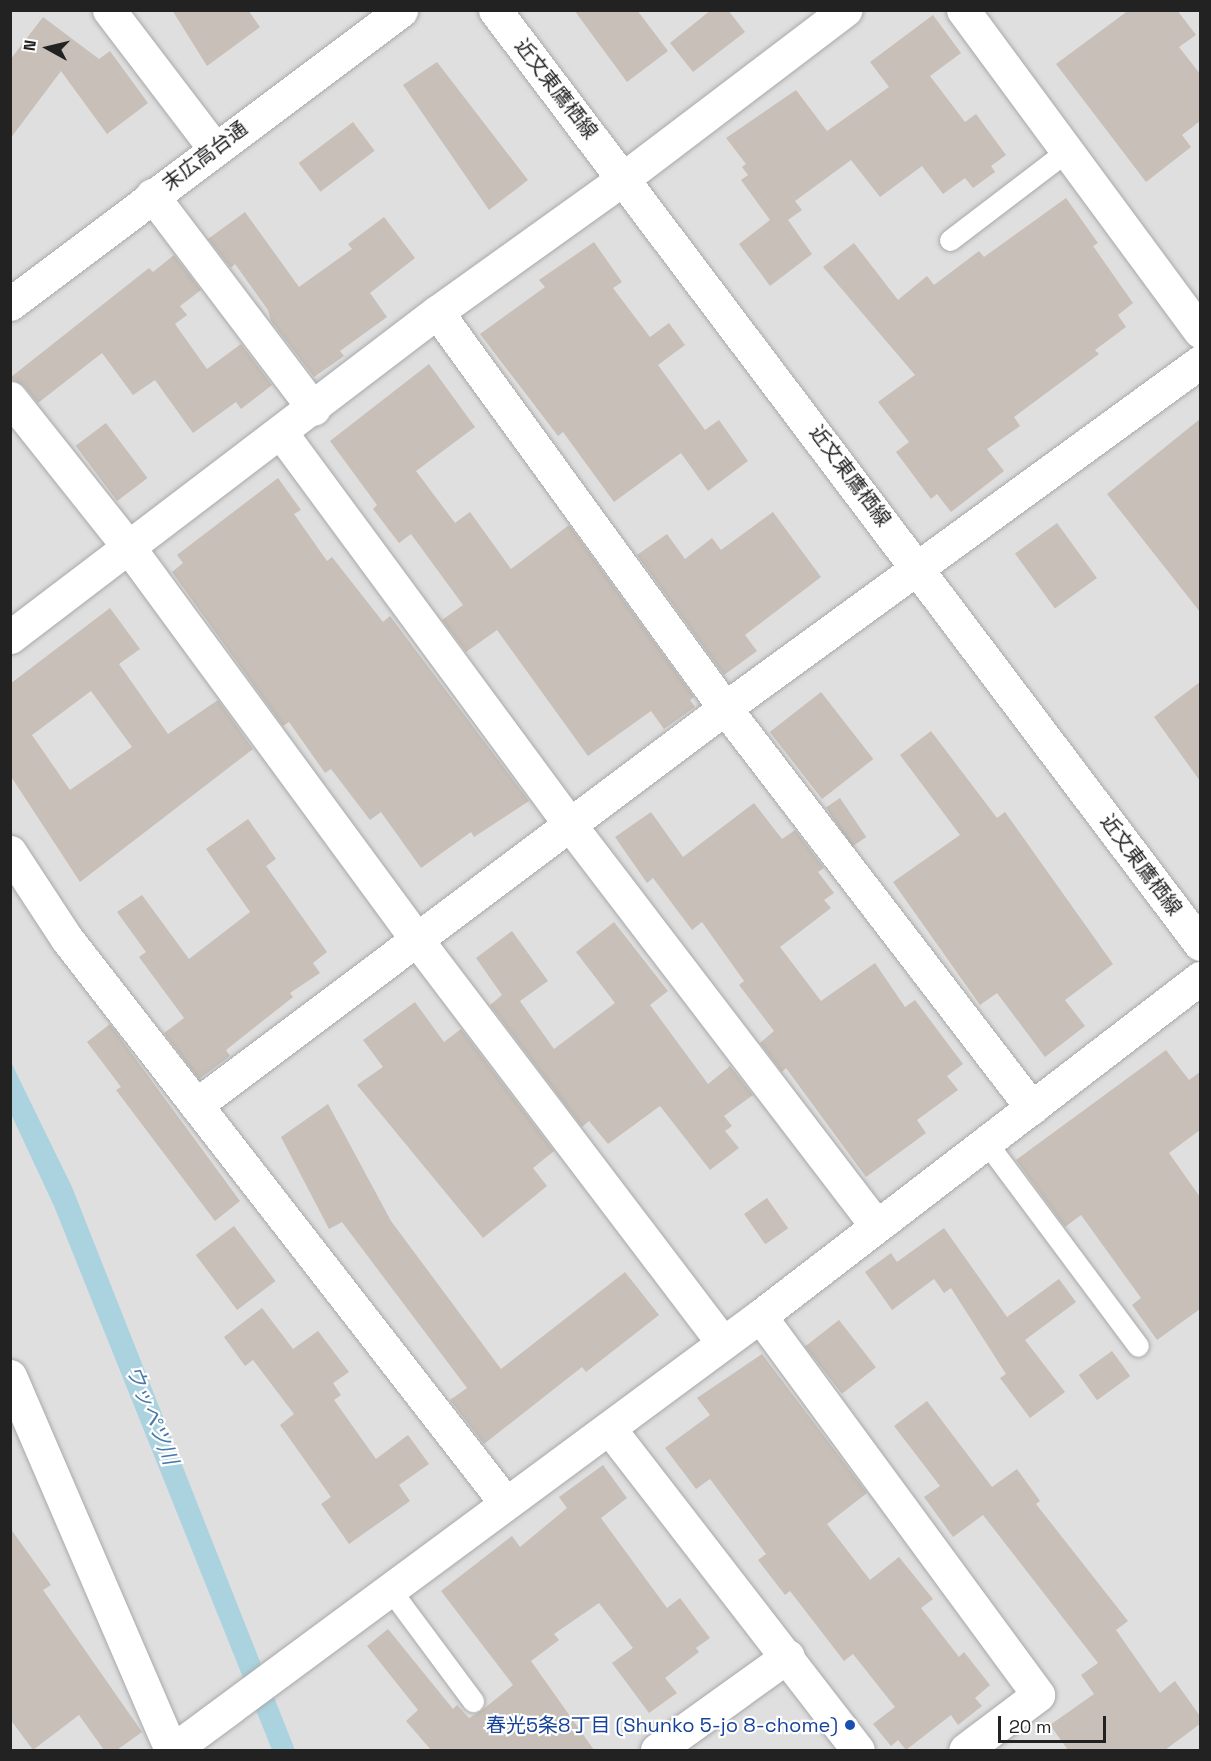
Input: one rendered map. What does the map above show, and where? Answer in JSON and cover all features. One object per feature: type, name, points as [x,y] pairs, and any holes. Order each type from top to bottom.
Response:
[{"type":"street","points":[[109,10],[214,148]]},
{"type":"street","name":"末広高台通","points":[[10,304],[214,148],[401,10]]},
{"type":"street","name":"近文東鷹栖線","points":[[495,10],[920,568],[1200,945]]},
{"type":"street","points":[[10,637],[282,434],[437,312],[624,178],[845,10]]},
{"type":"street","points":[[963,10],[1200,331]]},
{"type":"street","points":[[153,195],[314,409]]},
{"type":"street","points":[[437,312],[725,708],[1032,1108]]},
{"type":"street","points":[[196,1105],[725,708],[1200,362]]},
{"type":"street","points":[[10,398],[130,549],[417,940],[723,1343]]},
{"type":"street","points":[[282,434],[570,825],[875,1224]]},
{"type":"street","points":[[10,852],[67,939],[505,1502]]},
{"type":"street","points":[[10,1376],[21,1433],[172,1750],[760,1316],[875,1224],[1032,1108],[1200,978]]},
{"type":"street","points":[[760,1316],[1038,1695],[965,1750]]},
{"type":"street","points":[[609,1428],[788,1656],[858,1750]]},
{"type":"street","points":[[657,1750],[788,1656]]},
{"type":"lane","points":[[950,240],[1067,151]]},
{"type":"lane","points":[[986,1142],[1138,1346]]},
{"type":"lane","points":[[389,1588],[473,1701]]},
{"type":"shaded area","points":[[11,11],[1200,11],[1200,1750],[11,1750]]},
{"type":"water","name":"ウッペツ川","points":[[10,1060],[72,1187],[295,1750],[272,1750],[54,1206],[11,1114]]},
{"type":"building","points":[[172,10],[248,10],[260,27],[207,66]]},
{"type":"building","points":[[574,10],[637,10],[668,51],[627,82]]},
{"type":"building","points":[[711,10],[728,10],[745,32],[693,72],[670,43]]},
{"type":"building","points":[[1129,10],[1177,10],[1196,35],[1179,47],[1200,74],[1200,121],[1182,135],[1191,147],[1146,182],[1056,64]]},
{"type":"building","points":[[933,15],[961,53],[930,76],[965,122],[976,114],[1006,155],[991,166],[995,172],[973,188],[965,178],[943,194],[922,166],[880,197],[851,160],[795,201],[802,210],[788,220],[812,254],[770,286],[739,244],[770,220],[741,180],[748,175],[742,167],[746,164],[726,138],[796,90],[827,131],[889,87],[870,62]]},
{"type":"building","points":[[43,17],[99,59],[110,51],[148,103],[107,134],[61,71],[10,139],[10,60]]},
{"type":"building","points":[[437,62],[528,180],[489,210],[403,85]]},
{"type":"building","points":[[353,122],[375,151],[320,192],[299,163]]},
{"type":"building","points":[[1066,198],[1098,243],[1093,246],[1133,303],[1118,315],[1126,327],[1095,350],[1099,354],[1014,417],[1020,426],[987,449],[1004,471],[951,512],[937,494],[931,499],[896,452],[909,442],[878,402],[915,375],[823,267],[854,243],[898,300],[927,276],[934,285],[979,251],[984,257]]},
{"type":"building","points":[[245,212],[299,287],[352,249],[348,244],[384,217],[415,258],[370,293],[387,317],[340,351],[344,356],[314,377],[271,321],[268,310],[235,264],[231,268],[208,239]]},
{"type":"building","points":[[594,242],[622,282],[613,288],[650,337],[669,323],[685,345],[658,365],[705,430],[719,420],[748,461],[708,491],[681,453],[614,502],[563,432],[558,436],[480,334],[545,287],[539,280]]},
{"type":"building","points":[[174,255],[201,290],[180,306],[187,315],[175,324],[207,369],[241,344],[272,385],[241,409],[236,402],[193,433],[155,380],[133,395],[102,353],[38,403],[24,386],[13,380],[11,377],[149,268],[153,272]]},
{"type":"building","points":[[429,364],[475,427],[416,471],[455,523],[470,512],[511,569],[569,525],[694,697],[690,700],[695,707],[664,729],[651,711],[588,756],[497,630],[466,652],[442,620],[463,605],[411,534],[399,543],[373,509],[377,505],[330,441]]},
{"type":"building","points":[[1200,419],[1200,612],[1107,494]]},
{"type":"building","points":[[106,423],[148,478],[117,501],[76,446]]},
{"type":"building","points":[[278,478],[301,510],[294,514],[327,561],[332,557],[383,622],[390,616],[529,801],[474,837],[471,832],[421,868],[381,812],[370,820],[331,769],[325,773],[289,722],[283,726],[172,572],[183,563],[177,555]]},
{"type":"building","points":[[773,512],[821,577],[745,635],[757,651],[724,675],[637,555],[667,534],[685,559],[712,538],[721,550]]},
{"type":"building","points":[[1057,523],[1097,578],[1055,609],[1015,554]]},
{"type":"building","points":[[110,608],[140,649],[119,664],[168,734],[218,700],[253,749],[80,882],[10,775],[10,684]],"holes":[[[91,691],[132,747],[70,790],[32,735]]]},
{"type":"building","points":[[1200,682],[1200,781],[1154,717]]},
{"type":"building","points":[[821,692],[873,759],[822,799],[770,732]]},
{"type":"building","points":[[931,731],[997,818],[1005,812],[1113,964],[1065,1000],[1085,1026],[1045,1057],[997,993],[980,1005],[893,882],[960,835],[900,755]]},
{"type":"building","points":[[840,798],[866,837],[852,846],[826,808]]},
{"type":"building","points":[[754,803],[782,839],[795,830],[824,868],[818,872],[834,893],[824,900],[831,908],[780,947],[821,1001],[875,963],[905,1007],[915,1000],[963,1064],[947,1076],[958,1090],[917,1120],[926,1133],[866,1177],[786,1068],[782,1072],[760,1043],[774,1031],[739,985],[744,981],[702,922],[692,930],[653,878],[647,883],[615,837],[651,812],[683,857]]},
{"type":"building","points":[[248,819],[276,859],[266,866],[327,952],[313,963],[320,973],[290,993],[293,997],[226,1050],[230,1056],[199,1079],[164,1033],[184,1018],[139,957],[146,952],[117,912],[142,895],[189,959],[250,912],[206,849]]},
{"type":"building","points":[[614,922],[668,991],[650,1005],[708,1084],[730,1066],[753,1095],[724,1116],[732,1126],[725,1131],[739,1148],[710,1170],[660,1106],[608,1144],[589,1121],[582,1127],[490,1005],[502,995],[476,958],[512,931],[548,981],[520,1001],[554,1049],[615,1003],[576,952]]},
{"type":"building","points":[[415,1002],[444,1042],[461,1029],[554,1151],[533,1168],[547,1186],[483,1238],[357,1085],[383,1067],[363,1040]]},
{"type":"building","points":[[110,1024],[240,1201],[215,1221],[116,1090],[121,1087],[87,1042]]},
{"type":"building","points":[[1166,1050],[1189,1080],[1200,1072],[1200,1130],[1169,1153],[1200,1197],[1200,1309],[1157,1340],[1132,1305],[1141,1298],[1081,1215],[1065,1227],[1016,1160]]},
{"type":"building","points":[[328,1104],[391,1221],[501,1369],[625,1272],[659,1315],[586,1372],[582,1367],[484,1444],[450,1400],[467,1388],[342,1222],[329,1229],[281,1137]]},
{"type":"building","points":[[767,1198],[788,1228],[765,1244],[744,1214]]},
{"type":"building","points":[[234,1226],[276,1281],[237,1310],[196,1255]]},
{"type":"building","points":[[944,1228],[1007,1317],[1059,1279],[1076,1302],[1025,1340],[1065,1392],[1030,1418],[1000,1378],[1006,1374],[951,1288],[944,1293],[934,1279],[892,1310],[865,1272],[891,1253],[897,1262]]},
{"type":"building","points":[[262,1308],[293,1349],[318,1331],[349,1372],[333,1383],[341,1395],[334,1400],[376,1459],[408,1435],[429,1464],[399,1485],[410,1501],[349,1544],[321,1504],[331,1497],[280,1425],[294,1414],[253,1360],[245,1366],[224,1337]]},
{"type":"building","points":[[839,1320],[876,1367],[842,1394],[805,1346]]},
{"type":"building","points":[[1112,1351],[1130,1376],[1097,1400],[1079,1375]]},
{"type":"building","points":[[762,1354],[867,1493],[827,1524],[870,1580],[899,1557],[933,1599],[921,1608],[959,1657],[964,1652],[990,1685],[975,1698],[982,1706],[958,1725],[951,1715],[906,1750],[898,1740],[891,1746],[873,1724],[895,1707],[853,1654],[844,1661],[790,1591],[785,1595],[758,1560],[766,1554],[710,1479],[696,1489],[665,1448],[710,1415],[697,1398]]},
{"type":"building","points":[[927,1401],[992,1487],[1017,1469],[1040,1501],[1036,1504],[1128,1621],[1116,1630],[1160,1693],[1175,1681],[1200,1716],[1200,1724],[1165,1750],[1068,1750],[1050,1725],[1094,1694],[1081,1675],[1098,1663],[983,1515],[953,1537],[924,1497],[940,1486],[894,1426]]},
{"type":"building","points":[[603,1465],[627,1498],[601,1518],[667,1608],[680,1598],[710,1638],[696,1648],[699,1652],[665,1678],[677,1693],[649,1713],[612,1663],[633,1648],[599,1603],[554,1634],[559,1640],[531,1661],[594,1750],[431,1750],[406,1721],[418,1710],[367,1646],[388,1629],[453,1709],[457,1705],[469,1718],[481,1711],[513,1685],[441,1591],[512,1536],[520,1547],[567,1508],[559,1497]]},
{"type":"building","points":[[10,1528],[51,1585],[43,1590],[142,1732],[117,1750],[104,1750],[79,1715],[33,1750],[10,1719]]},
{"type":"place","name":"春光5条8丁目 (Shunko 5-jo 8-chome)","points":[[850,1725]]}]
